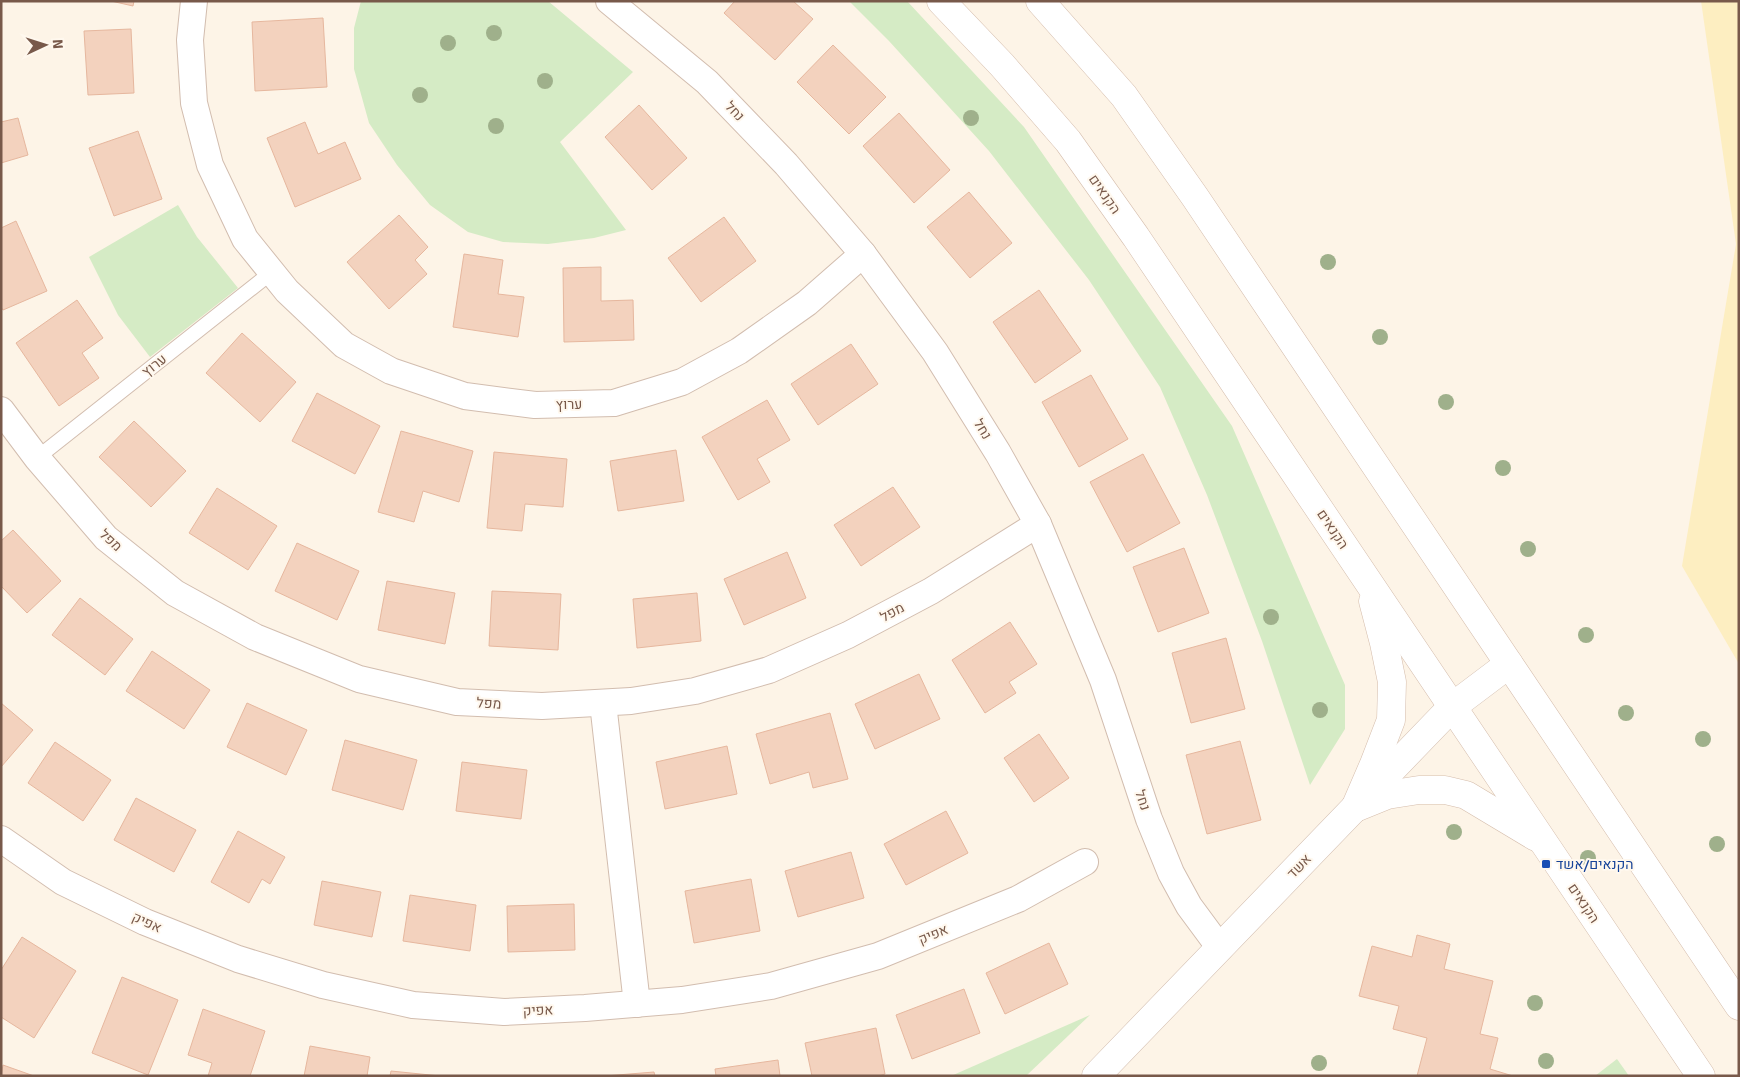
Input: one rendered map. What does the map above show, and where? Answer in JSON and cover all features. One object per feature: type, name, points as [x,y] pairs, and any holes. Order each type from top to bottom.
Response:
[{"type":"main road","name":"הקנאים","points":[[941,1],[1002,65],[1068,141],[1136,238],[1700,1076]]},
{"type":"main road","points":[[1040,1],[1124,96],[1195,197],[1739,1006]]},
{"type":"main road","points":[[1355,808],[1391,720],[1392,682],[1368,582]]},
{"type":"main road","name":"אשד","points":[[1096,1076],[1452,707],[1509,664]]},
{"type":"main road","points":[[1355,808],[1387,795],[1419,790],[1445,790],[1466,795],[1542,840]]},
{"type":"street","name":"ערוץ","points":[[194,1],[190,40],[194,103],[210,165],[245,239],[286,291],[344,345],[391,371],[466,396],[535,405],[614,403],[682,382],[739,351],[807,303],[863,254]]},
{"type":"street","name":"נחל","points":[[608,1],[707,82],[786,164],[863,254],[935,352],[998,453],[1038,524],[1103,680],[1149,818],[1171,873],[1189,906],[1220,948]]},
{"type":"street","name":"מפל","points":[[1,410],[37,458],[106,538],[175,593],[255,636],[359,679],[457,702],[542,706],[631,701],[696,691],[769,670],[848,635],[931,591],[1038,524]]},
{"type":"street","points":[[603,703],[637,1004]]},
{"type":"street","name":"אפיק","points":[[1,839],[63,882],[145,922],[238,959],[323,985],[413,1004],[504,1012],[682,1000],[771,986],[878,956],[1018,899],[1085,862]]},
{"type":"lane","name":"ערוץ","points":[[37,458],[272,272]]},
{"type":"green space","points":[[361,1],[548,1],[633,72],[560,142],[626,230],[594,238],[548,244],[503,242],[468,232],[430,205],[397,165],[369,123],[354,69],[354,28]]},
{"type":"green space","points":[[849,1],[907,1],[1024,127],[1232,426],[1345,685],[1345,729],[1310,785],[1262,641],[1207,495],[1160,387],[1089,280],[989,151],[889,41]]},
{"type":"green space","points":[[178,205],[197,237],[238,288],[150,357],[118,315],[89,257]]},
{"type":"green space","points":[[1090,1015],[1026,1076],[951,1076]]},
{"type":"green space","points":[[1617,1059],[1629,1076],[1595,1076]]},
{"type":"sand","points":[[1701,1],[1739,1],[1739,664],[1682,566],[1736,244]]},
{"type":"building","points":[[111,1],[134,1],[133,6]]},
{"type":"building","points":[[735,1],[793,1],[813,19],[775,60],[724,13]]},
{"type":"building","points":[[323,18],[327,87],[255,91],[252,22]]},
{"type":"building","points":[[131,29],[134,93],[88,95],[84,31]]},
{"type":"building","points":[[833,45],[886,97],[849,134],[797,82]]},
{"type":"building","points":[[639,105],[687,158],[652,190],[605,137]]},
{"type":"building","points":[[899,113],[950,170],[914,203],[863,146]]},
{"type":"building","points":[[18,118],[28,155],[1,163],[1,122]]},
{"type":"building","points":[[305,122],[318,154],[345,142],[361,179],[295,207],[267,138]]},
{"type":"building","points":[[138,131],[162,199],[114,216],[89,148]]},
{"type":"building","points":[[969,192],[1012,243],[970,278],[927,227]]},
{"type":"building","points":[[399,215],[428,247],[415,260],[427,274],[389,309],[347,262]]},
{"type":"building","points":[[724,217],[756,261],[701,302],[668,258]]},
{"type":"building","points":[[16,221],[47,291],[3,310],[1,307],[1,228]]},
{"type":"building","points":[[464,254],[503,260],[498,294],[524,297],[518,337],[453,327]]},
{"type":"building","points":[[601,267],[601,301],[633,300],[634,340],[564,342],[563,268]]},
{"type":"building","points":[[1039,290],[1081,351],[1035,383],[993,322]]},
{"type":"building","points":[[77,300],[103,338],[82,353],[99,378],[59,406],[16,343]]},
{"type":"building","points":[[242,333],[296,382],[260,422],[206,373]]},
{"type":"building","points":[[851,344],[878,384],[818,425],[791,384]]},
{"type":"building","points":[[1091,375],[1128,439],[1079,467],[1042,402]]},
{"type":"building","points":[[317,393],[380,426],[355,474],[292,441]]},
{"type":"building","points":[[767,400],[790,440],[757,459],[770,482],[738,500],[702,437]]},
{"type":"building","points":[[134,421],[186,471],[151,507],[99,457]]},
{"type":"building","points":[[401,431],[473,451],[459,502],[423,491],[414,522],[378,512]]},
{"type":"building","points":[[676,450],[684,501],[618,511],[610,461]]},
{"type":"building","points":[[494,452],[567,459],[563,507],[525,504],[522,531],[487,528]]},
{"type":"building","points":[[1143,454],[1180,523],[1127,552],[1090,482]]},
{"type":"building","points":[[893,487],[920,527],[861,566],[834,525]]},
{"type":"building","points":[[217,488],[277,526],[248,570],[189,533]]},
{"type":"building","points":[[13,530],[61,581],[27,613],[1,586],[1,541]]},
{"type":"building","points":[[297,543],[359,571],[337,620],[275,591]]},
{"type":"building","points":[[1184,548],[1209,613],[1158,632],[1133,567]]},
{"type":"building","points":[[787,552],[806,598],[744,625],[724,579]]},
{"type":"building","points":[[387,581],[455,593],[445,644],[378,630]]},
{"type":"building","points":[[492,591],[561,594],[558,650],[489,646]]},
{"type":"building","points":[[697,593],[701,641],[637,648],[633,599]]},
{"type":"building","points":[[80,598],[133,639],[105,675],[52,635]]},
{"type":"building","points":[[1010,622],[1037,664],[1009,682],[1016,693],[985,713],[952,660]]},
{"type":"building","points":[[1226,638],[1245,709],[1191,723],[1172,653]]},
{"type":"building","points":[[152,651],[210,690],[184,729],[126,691]]},
{"type":"building","points":[[919,674],[940,719],[875,749],[855,704]]},
{"type":"building","points":[[1,703],[33,730],[1,767]]},
{"type":"building","points":[[247,703],[307,730],[286,775],[227,747]]},
{"type":"building","points":[[830,713],[848,779],[813,788],[809,772],[770,784],[756,734]]},
{"type":"building","points":[[1039,734],[1069,778],[1034,802],[1004,758]]},
{"type":"building","points":[[345,740],[417,760],[403,810],[332,790]]},
{"type":"building","points":[[1240,741],[1261,820],[1207,834],[1186,755]]},
{"type":"building","points":[[55,742],[111,780],[83,821],[28,783]]},
{"type":"building","points":[[727,746],[737,794],[665,809],[656,762]]},
{"type":"building","points":[[462,762],[527,770],[521,819],[456,811]]},
{"type":"building","points":[[136,798],[196,830],[174,872],[114,840]]},
{"type":"building","points":[[946,811],[968,853],[906,885],[884,844]]},
{"type":"building","points":[[238,831],[285,857],[270,884],[262,879],[249,903],[211,882]]},
{"type":"building","points":[[851,852],[864,898],[798,917],[785,871]]},
{"type":"building","points":[[751,879],[760,931],[694,943],[685,891]]},
{"type":"building","points":[[322,881],[381,892],[372,937],[314,925]]},
{"type":"building","points":[[410,895],[476,905],[470,951],[403,941]]},
{"type":"building","points":[[574,904],[575,950],[508,952],[507,906]]},
{"type":"building","points":[[1417,935],[1450,944],[1444,969],[1493,981],[1480,1034],[1498,1038],[1490,1069],[1513,1076],[1417,1076],[1427,1038],[1393,1029],[1399,1006],[1359,996],[1372,946],[1412,957]]},
{"type":"building","points":[[22,937],[76,971],[34,1038],[1,1017],[1,970]]},
{"type":"building","points":[[1049,943],[1068,984],[1005,1014],[986,973]]},
{"type":"building","points":[[122,977],[178,1000],[148,1075],[92,1053]]},
{"type":"building","points":[[964,989],[980,1033],[912,1059],[896,1015]]},
{"type":"building","points":[[203,1009],[265,1031],[250,1076],[208,1076],[212,1063],[188,1055]]},
{"type":"building","points":[[876,1028],[885,1074],[878,1076],[812,1076],[805,1043]]},
{"type":"building","points":[[310,1046],[370,1057],[367,1076],[304,1076]]},
{"type":"building","points":[[778,1060],[780,1076],[716,1076],[715,1069]]},
{"type":"building","points":[[3,1065],[34,1076],[1,1076]]},
{"type":"building","points":[[391,1071],[440,1076],[390,1076]]},
{"type":"building","points":[[654,1072],[655,1076],[605,1076]]},
{"type":"place","name":"הקנאים/אשד","points":[[1546,864]]}]
